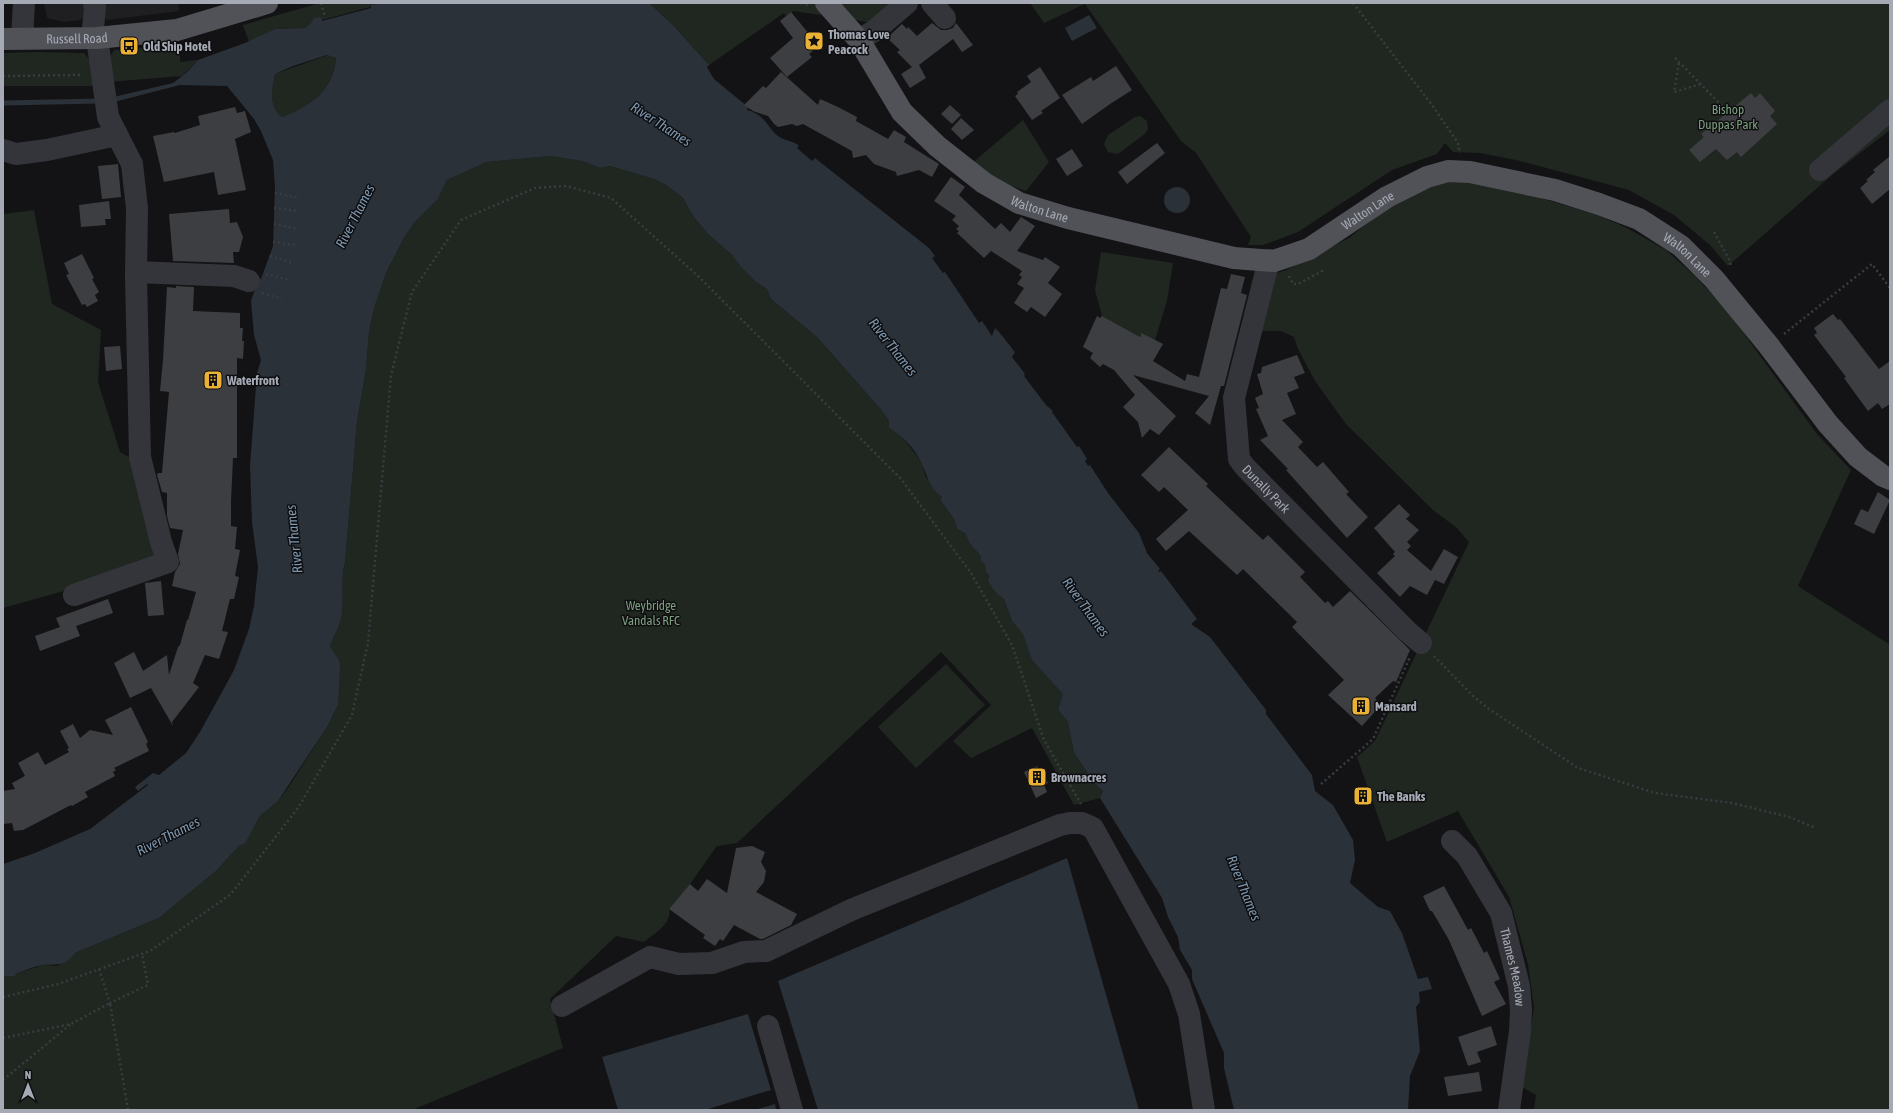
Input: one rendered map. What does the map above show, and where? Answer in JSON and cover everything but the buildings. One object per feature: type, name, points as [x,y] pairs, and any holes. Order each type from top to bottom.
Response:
[{"type":"main road","name":"Russell Road","points":[[12,38],[94,38],[177,30],[267,3]]},
{"type":"main road","name":"Walton Lane","points":[[826,3],[859,40],[902,112],[958,164],[984,183],[1019,203],[1068,218],[1234,258],[1275,259],[1309,249],[1387,197],[1427,177],[1448,171],[1470,172],[1554,190],[1599,204],[1639,220],[1660,231],[1681,246],[1714,279],[1769,346],[1828,424],[1858,457],[1883,476],[1890,479]]},
{"type":"street","points":[[12,38],[24,3]]},
{"type":"street","points":[[74,595],[168,562],[161,542],[140,457],[136,272],[137,208],[132,164],[112,126],[94,38],[94,3]]},
{"type":"street","points":[[859,40],[874,31],[907,3]]},
{"type":"street","points":[[1820,170],[1890,110]]},
{"type":"street","points":[[3,150],[16,154],[47,150],[112,126]]},
{"type":"street","name":"Dunally Park","points":[[1275,259],[1234,398],[1239,458],[1251,472],[1419,642]]},
{"type":"street","points":[[136,272],[234,276],[256,282]]},
{"type":"street","points":[[562,1006],[650,956],[678,964],[712,963],[744,952],[766,951],[851,910],[1060,825],[1070,823],[1082,824],[1093,828],[1179,984],[1189,1014],[1204,1110]]},
{"type":"street","name":"Thames Meadow","points":[[1452,840],[1467,856],[1501,913],[1519,986],[1521,1009],[1520,1031],[1509,1110]]},
{"type":"street","points":[[768,1026],[792,1110]]},
{"type":"path","points":[[321,3],[325,17]]},
{"type":"path","points":[[1353,3],[1432,105],[1458,143],[1460,155]]},
{"type":"path","points":[[1675,58],[1728,112]]},
{"type":"path","points":[[1679,62],[1674,92],[1701,84]]},
{"type":"path","points":[[3,76],[103,81]]},
{"type":"path","points":[[3,997],[58,984],[150,951],[231,894],[298,808],[352,716],[368,643],[391,375],[412,292],[461,220],[535,188],[566,186],[611,198],[698,276],[901,479],[971,573],[1012,645],[1044,740],[1087,814],[1093,828]]},
{"type":"path","points":[[275,192],[300,198]]},
{"type":"path","points":[[274,208],[297,211]]},
{"type":"path","points":[[274,224],[299,228]]},
{"type":"path","points":[[1714,232],[1730,261],[1732,274]]},
{"type":"path","points":[[273,242],[295,245]]},
{"type":"path","points":[[270,256],[292,263]]},
{"type":"path","points":[[1275,259],[1293,284],[1298,284],[1324,270]]},
{"type":"path","points":[[1769,346],[1872,264],[1890,288]]},
{"type":"path","points":[[256,282],[290,280]]},
{"type":"path","points":[[256,282],[282,299]]},
{"type":"path","points":[[1321,784],[1373,739],[1419,642],[1489,710],[1578,768],[1655,793],[1732,803],[1789,817],[1816,828]]},
{"type":"path","points":[[3,1080],[71,1024],[148,985],[142,954]]},
{"type":"path","points":[[99,969],[110,1003],[128,1110]]},
{"type":"path","points":[[3,1038],[71,1024]]},
{"type":"shaded area","points":[[44,3],[178,3],[179,11],[107,20],[104,16],[84,17],[80,20],[64,22],[47,18]]},
{"type":"green space","points":[[320,3],[385,3],[311,23],[305,28],[275,29],[249,42],[243,25]]},
{"type":"green space","points":[[649,3],[817,3],[821,15],[793,11],[786,16],[784,13],[709,65],[673,25]]},
{"type":"green space","points":[[835,3],[896,3],[871,23],[851,19]]},
{"type":"green space","name":"Bishop Duppas Park","points":[[1030,3],[1890,3],[1890,130],[1832,175],[1728,266],[1710,245],[1674,215],[1629,190],[1516,160],[1480,153],[1453,152],[1445,143],[1437,154],[1392,170],[1298,232],[1263,245],[1248,245],[1251,237],[1196,153],[1181,141],[1085,4],[1044,23]]},
{"type":"green space","points":[[180,47],[180,62],[198,60],[182,76],[108,82],[107,62],[114,50]]},
{"type":"green space","points":[[3,53],[84,53],[93,64],[97,86],[3,86]]},
{"type":"green space","points":[[328,55],[336,58],[334,70],[325,89],[319,96],[302,108],[282,117],[275,108],[272,97],[275,74]]},
{"type":"green space","points":[[1140,116],[1147,121],[1148,128],[1146,133],[1118,154],[1108,152],[1104,144],[1108,135],[1135,117]]},
{"type":"green space","points":[[1023,120],[1049,162],[1026,191],[1008,185],[971,164]]},
{"type":"green space","name":"Weybridge Vandals RFC","points":[[550,156],[582,161],[600,168],[610,166],[654,179],[666,185],[683,198],[693,216],[708,234],[732,255],[741,267],[756,282],[767,289],[771,299],[817,337],[883,412],[889,421],[889,428],[899,433],[921,461],[926,477],[942,497],[940,500],[954,519],[957,529],[965,533],[970,544],[980,555],[981,561],[985,565],[986,572],[996,593],[1004,599],[1012,621],[1023,633],[1032,660],[1064,694],[1058,710],[1068,722],[1074,753],[1095,784],[1103,791],[1100,798],[1074,805],[1032,728],[971,758],[953,741],[991,705],[941,652],[737,843],[717,846],[690,884],[669,909],[668,919],[658,932],[644,942],[616,936],[550,999],[563,1048],[412,1110],[3,1110],[3,976],[15,976],[17,973],[44,965],[57,966],[75,953],[159,918],[216,871],[239,846],[245,844],[260,816],[278,801],[288,788],[327,727],[338,705],[338,658],[330,646],[339,626],[343,605],[343,576],[357,422],[366,369],[369,332],[374,308],[386,273],[405,236],[415,222],[438,199],[447,180],[487,162]]},
{"type":"green space","points":[[1447,181],[1494,184],[1597,215],[1625,227],[1666,250],[1695,276],[1726,309],[1817,434],[1851,470],[1798,586],[1889,644],[1890,642],[1890,1110],[1534,1110],[1536,1095],[1522,1087],[1534,1007],[1528,964],[1509,897],[1458,811],[1387,842],[1357,757],[1375,741],[1469,542],[1457,528],[1433,510],[1346,424],[1315,381],[1298,349],[1294,337],[1281,331],[1262,331],[1277,273],[1286,270],[1349,238],[1394,202]]},
{"type":"green space","points":[[34,210],[52,304],[101,330],[98,382],[120,452],[134,460],[157,563],[150,567],[3,608],[3,214]]},
{"type":"green space","points":[[1101,252],[1173,263],[1167,301],[1155,340],[1143,333],[1140,337],[1102,316],[1095,290]]},
{"type":"green space","points":[[946,664],[985,705],[916,768],[878,727]]},
{"type":"water","name":"River Thames","points":[[385,3],[649,3],[673,25],[709,65],[707,67],[714,79],[748,107],[747,110],[754,112],[763,119],[781,138],[799,146],[797,148],[812,161],[815,158],[929,248],[935,256],[932,258],[943,273],[945,272],[979,323],[982,321],[992,336],[995,328],[1015,352],[1012,357],[1025,374],[1024,376],[1046,405],[1053,411],[1052,412],[1077,447],[1079,446],[1087,459],[1085,461],[1088,466],[1090,465],[1108,493],[1139,533],[1147,553],[1160,569],[1158,571],[1161,571],[1197,619],[1191,624],[1210,637],[1266,710],[1266,714],[1312,775],[1315,791],[1333,805],[1353,840],[1355,860],[1350,883],[1378,907],[1390,911],[1402,933],[1418,979],[1428,977],[1432,989],[1419,992],[1420,1002],[1416,1007],[1420,1051],[1410,1076],[1408,1110],[1234,1110],[1224,1068],[1224,1053],[1192,979],[1192,970],[1180,950],[1178,937],[1168,917],[1162,898],[1100,798],[1103,791],[1095,784],[1074,753],[1068,722],[1058,710],[1063,694],[1032,660],[1023,634],[1012,621],[1004,599],[996,593],[988,581],[989,576],[986,572],[985,565],[981,561],[980,555],[970,544],[965,533],[957,529],[954,519],[940,500],[942,497],[934,490],[912,447],[903,438],[889,428],[889,421],[883,412],[817,337],[771,299],[767,289],[756,282],[741,267],[732,255],[708,234],[693,216],[683,198],[666,185],[654,179],[610,166],[600,168],[582,161],[550,156],[487,162],[447,180],[438,199],[415,222],[405,236],[386,273],[374,308],[369,332],[366,369],[357,422],[343,576],[343,605],[339,626],[330,646],[340,664],[338,705],[327,727],[278,801],[260,816],[245,844],[239,846],[216,871],[159,918],[75,953],[69,960],[61,964],[37,966],[17,973],[15,976],[3,976],[3,864],[35,853],[90,829],[148,785],[147,784],[138,791],[135,787],[153,773],[159,775],[186,753],[200,732],[234,670],[249,629],[254,606],[258,567],[252,522],[250,466],[257,373],[261,360],[254,335],[251,301],[255,289],[251,276],[261,279],[273,246],[275,187],[273,160],[261,131],[254,119],[227,86],[180,85],[106,104],[105,99],[173,83],[186,73],[198,60],[245,43],[275,29],[305,28],[314,18],[321,17],[322,21],[371,8],[371,5]],"holes":[[[327,55],[336,58],[334,70],[325,89],[302,108],[282,117],[275,108],[272,97],[275,74],[293,66]]]},
{"type":"water","points":[[1089,15],[1097,28],[1072,41],[1065,28]]},
{"type":"water","points":[[1177,187],[1186,191],[1190,200],[1186,209],[1177,213],[1168,209],[1164,200],[1168,191]]},
{"type":"water","points":[[1067,858],[1139,1110],[818,1110],[778,981]]},
{"type":"water","points":[[748,1014],[771,1090],[705,1110],[618,1110],[602,1057]]},
{"type":"water","points":[[775,1104],[776,1110],[754,1110]]},
{"type":"waterway","points":[[3,103],[100,101]]},
{"type":"place","name":"Thomas Love Peacock","points":[[814,41]]},
{"type":"place","name":"Old Ship Hotel","points":[[129,46]]},
{"type":"place","name":"Waterfront","points":[[213,380]]},
{"type":"place","name":"Mansard","points":[[1361,706]]},
{"type":"place","name":"Brownacres","points":[[1037,777]]},
{"type":"place","name":"The Banks","points":[[1363,796]]}]
